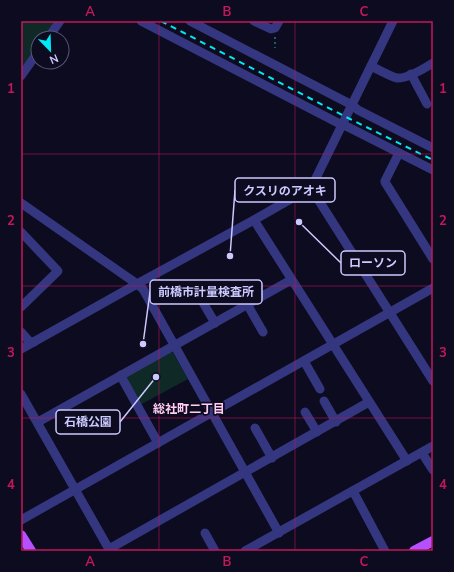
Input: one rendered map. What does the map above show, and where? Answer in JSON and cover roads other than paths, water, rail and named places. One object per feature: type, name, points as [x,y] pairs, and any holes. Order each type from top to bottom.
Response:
[{"type":"main road","points":[[21,535],[31,551]]},
{"type":"main road","points":[[414,551],[433,541]]},
{"type":"street","points":[[54,30],[60,21]]},
{"type":"street","points":[[141,21],[342,125],[433,170]]},
{"type":"street","points":[[190,21],[433,148]]},
{"type":"street","points":[[254,21],[267,28],[273,29],[279,21]]},
{"type":"street","points":[[21,349],[308,189],[316,180],[393,21]]},
{"type":"street","points":[[21,76],[30,63]]},
{"type":"street","points":[[371,66],[396,78],[401,78],[433,63]]},
{"type":"street","points":[[412,74],[428,104]]},
{"type":"street","points":[[399,152],[385,182],[433,259]]},
{"type":"street","points":[[308,189],[316,196],[433,381]]},
{"type":"street","points":[[21,203],[143,289],[279,533]]},
{"type":"street","points":[[254,220],[406,461]]},
{"type":"street","points":[[21,232],[58,271],[21,307]]},
{"type":"street","points":[[38,422],[291,280]]},
{"type":"street","points":[[21,520],[433,288]]},
{"type":"street","points":[[198,294],[215,323]]},
{"type":"street","points":[[247,304],[263,332]]},
{"type":"street","points":[[21,332],[29,341],[34,342]]},
{"type":"street","points":[[304,361],[320,389]]},
{"type":"street","points":[[121,375],[158,443]]},
{"type":"street","points":[[21,394],[110,550],[369,402]]},
{"type":"street","points":[[324,401],[336,422]]},
{"type":"street","points":[[305,412],[317,432]]},
{"type":"street","points":[[255,428],[272,458]]},
{"type":"street","points":[[245,551],[433,446]]},
{"type":"street","points":[[422,453],[433,470]]},
{"type":"street","points":[[354,491],[385,551]]},
{"type":"street","points":[[205,532],[215,551]]},
{"type":"railway","points":[[161,21],[346,117],[433,160]]},
{"type":"place","name":"ローソン","points":[[299,222]]},
{"type":"place","name":"クスリのアオキ","points":[[230,256]]},
{"type":"place","name":"前橋市計量検査所","points":[[143,344]]},
{"type":"place","name":"石橋公園","points":[[156,377]]},
{"type":"district","name":"総社町二丁目","points":[[189,409]]}]
